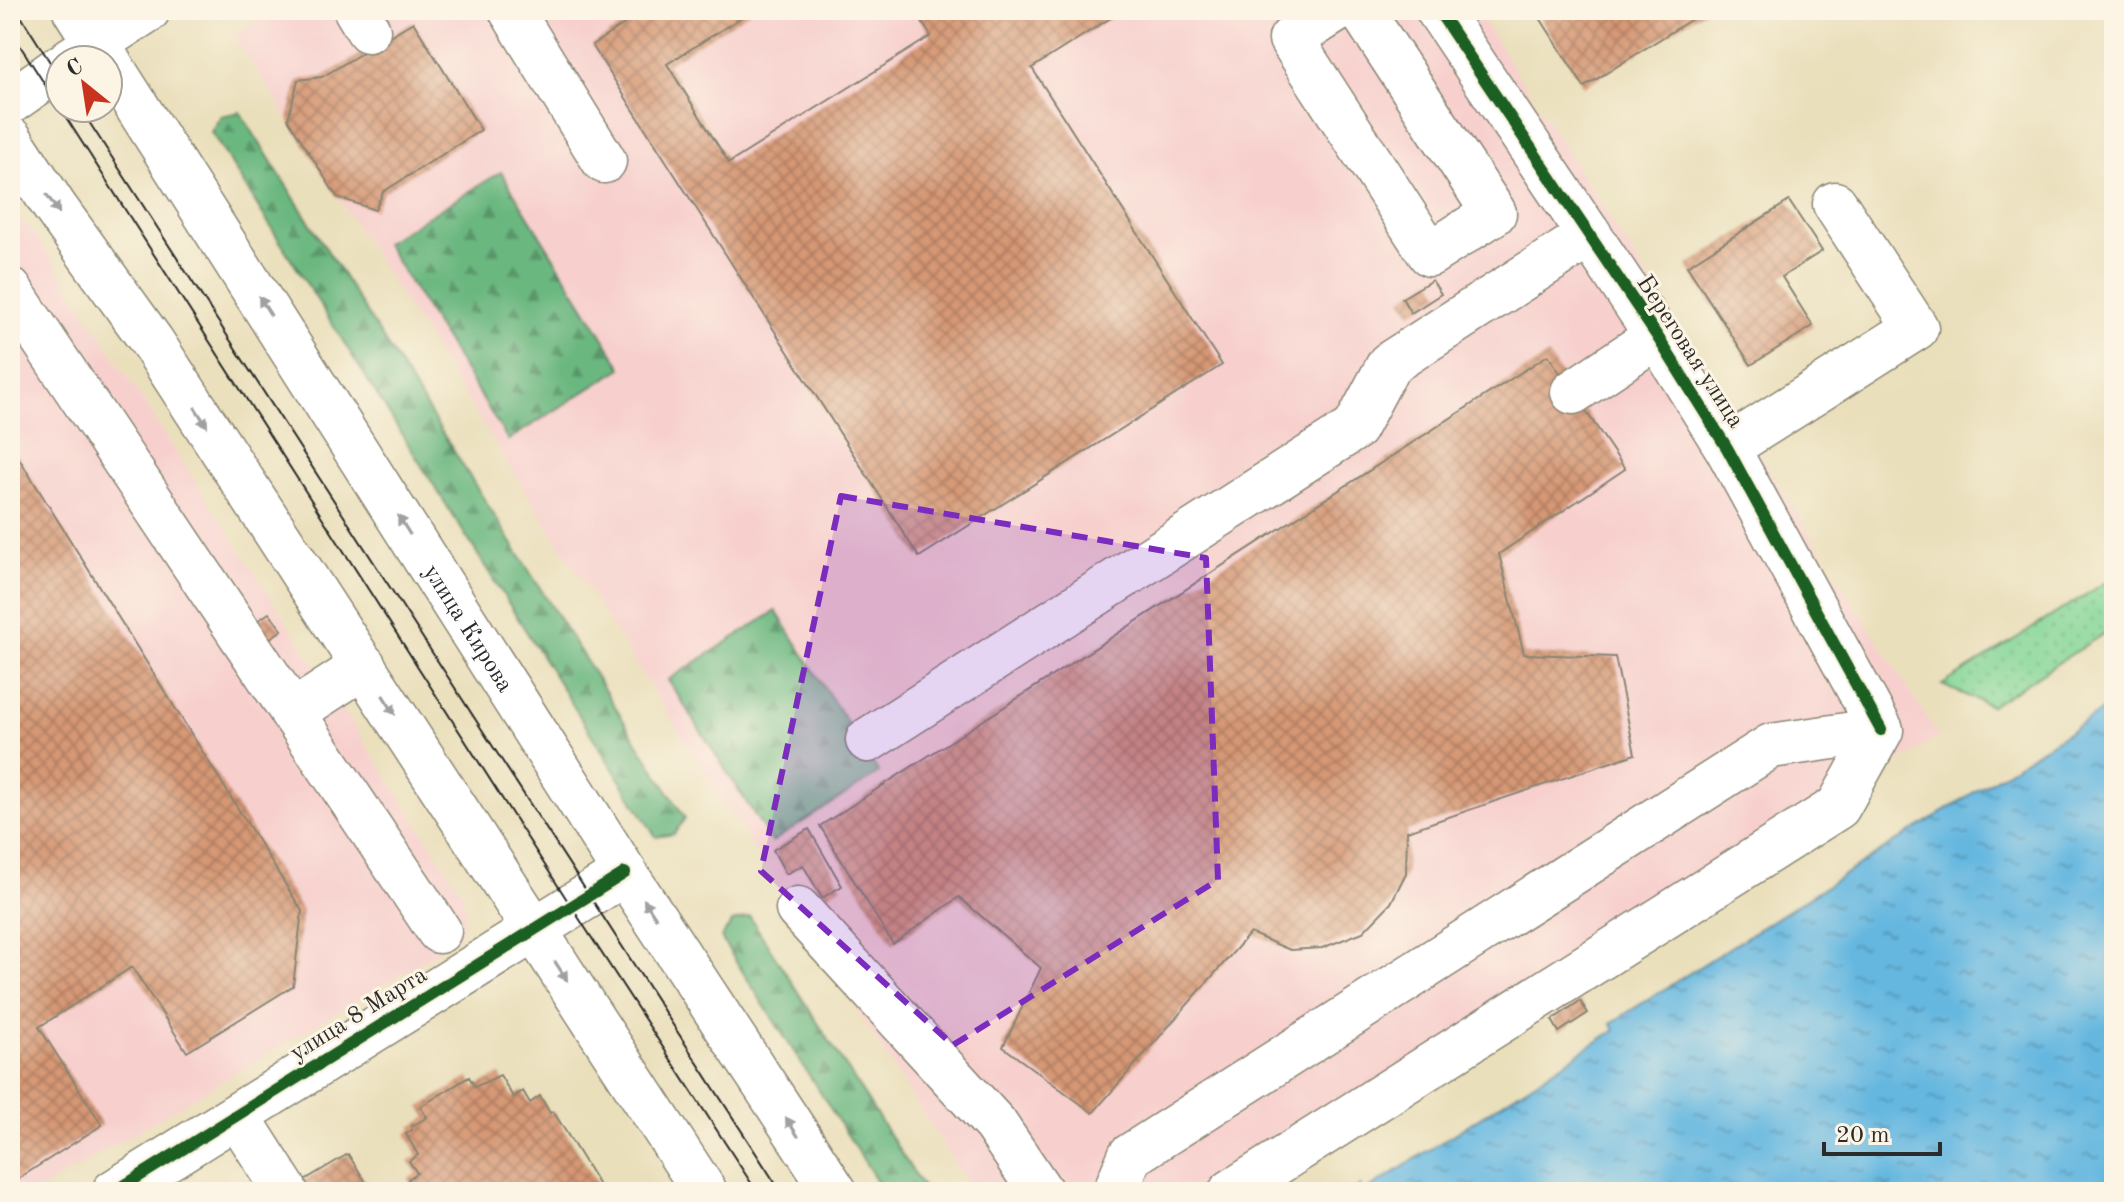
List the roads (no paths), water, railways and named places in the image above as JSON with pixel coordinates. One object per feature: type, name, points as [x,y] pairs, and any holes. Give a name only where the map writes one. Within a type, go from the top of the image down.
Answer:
[{"type":"main road","points":[[96,44],[148,10]]},
{"type":"main road","points":[[1337,10],[1291,39],[1430,254],[1494,213],[1361,10]]},
{"type":"main road","name":"Береговая улица","points":[[1438,10],[1657,336],[1727,448],[1881,730]]},
{"type":"main road","points":[[528,16],[604,161]]},
{"type":"main road","points":[[10,102],[44,78]]},
{"type":"main road","name":"улица Кирова","points":[[124,98],[835,1192]]},
{"type":"main road","points":[[10,139],[152,342],[705,1192]]},
{"type":"main road","points":[[1478,189],[1532,154]]},
{"type":"main road","points":[[1727,448],[1916,328],[1835,204]]},
{"type":"main road","points":[[868,740],[1355,428],[1389,364],[1590,235]]},
{"type":"main road","points":[[10,290],[439,931]]},
{"type":"main road","points":[[1573,392],[1657,336]]},
{"type":"main road","points":[[292,713],[364,666]]},
{"type":"main road","points":[[1115,1192],[1130,1156],[1771,746],[1881,730]]},
{"type":"main road","points":[[1231,1192],[1838,807],[1881,730]]},
{"type":"main road","name":"улица 8 Марта","points":[[114,1192],[625,873]]},
{"type":"main road","points":[[798,909],[995,1124],[1041,1192]]},
{"type":"main road","points":[[237,1115],[286,1192]]},
{"type":"water","points":[[2114,703],[2114,1192],[1364,1192],[1615,1030],[1611,1023]]},
{"type":"tram line","points":[[17,10],[44,53]]},
{"type":"tram line","points":[[10,30],[44,83]]},
{"type":"tram line","points":[[70,124],[757,1192]]},
{"type":"tram line","points":[[90,124],[781,1192]]}]
